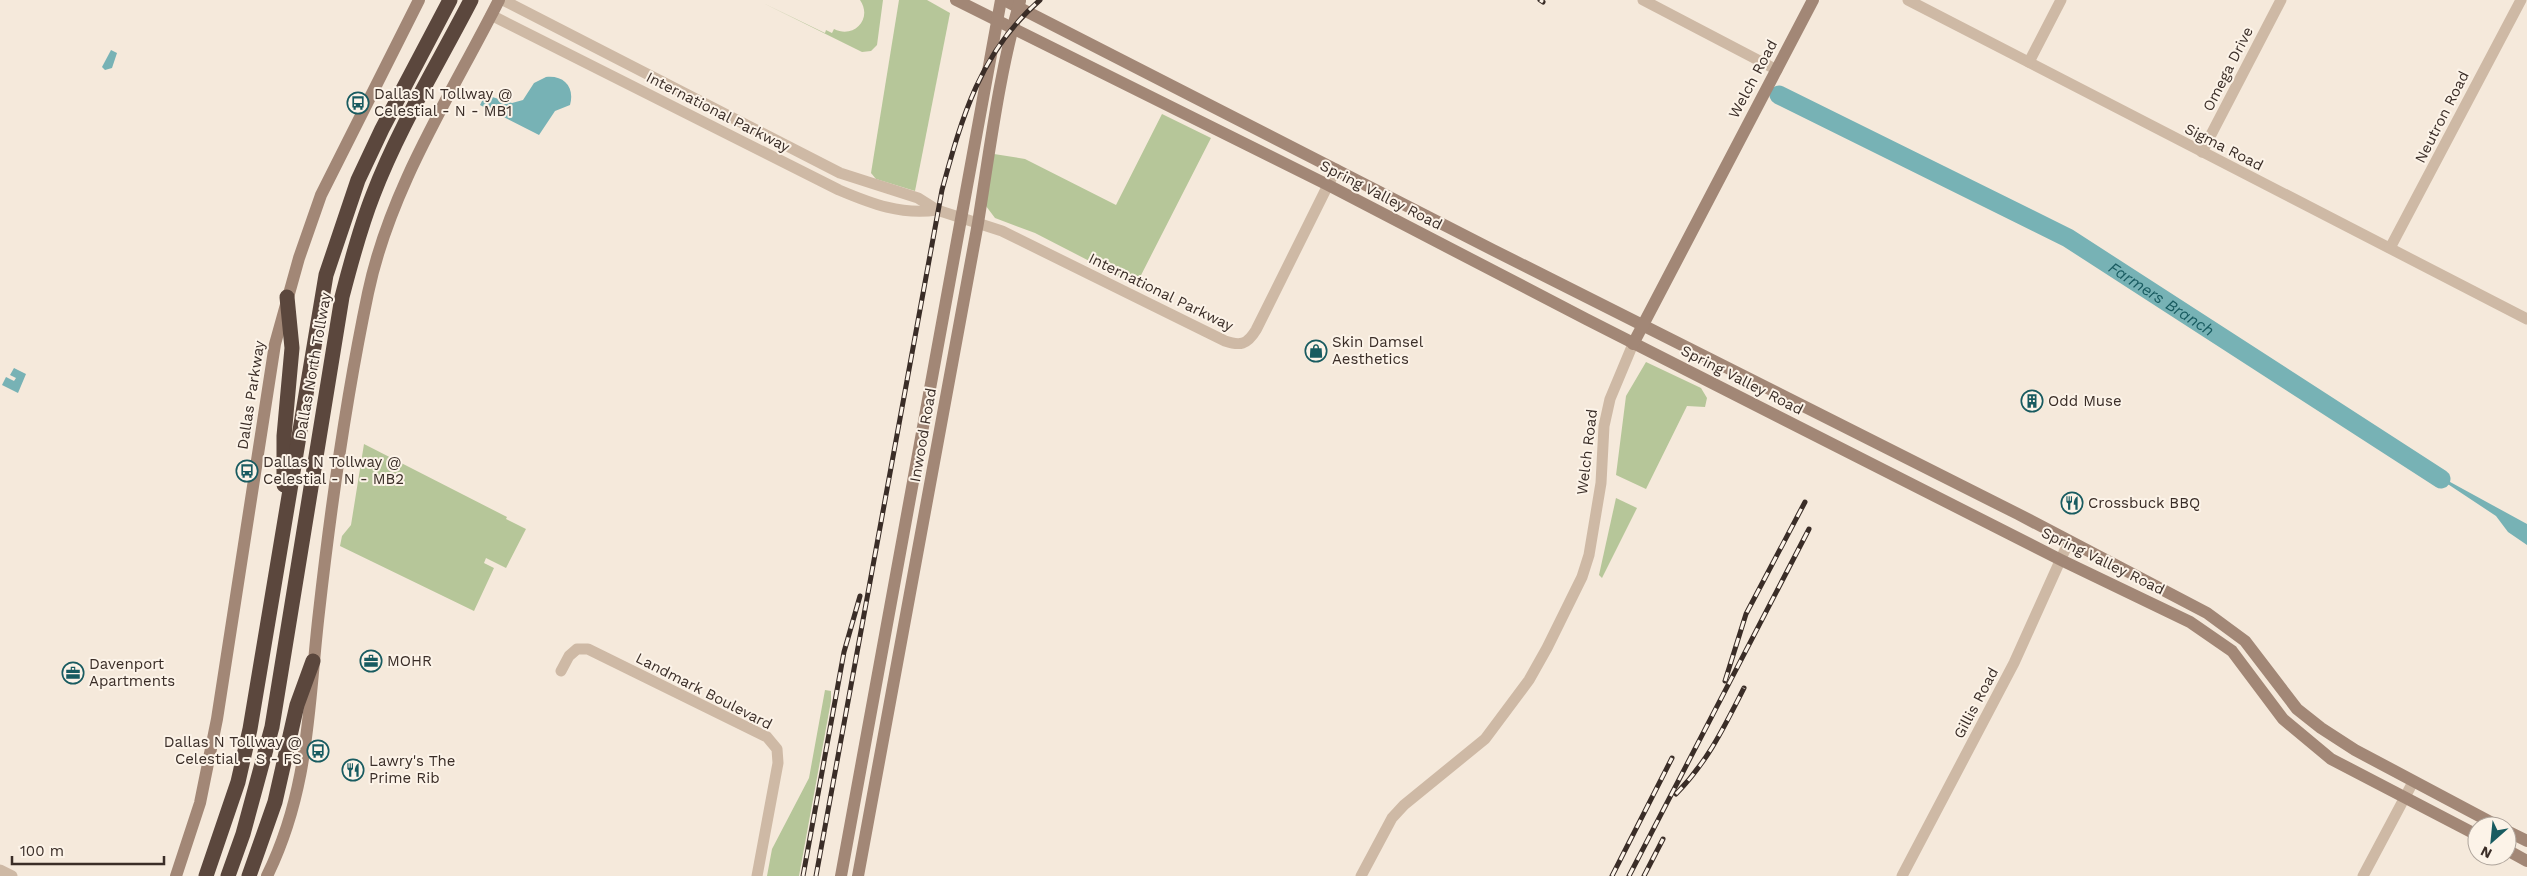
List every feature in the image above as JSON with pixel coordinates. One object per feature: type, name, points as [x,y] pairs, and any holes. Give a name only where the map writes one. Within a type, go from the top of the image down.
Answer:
[{"type":"highway","name":"Dallas North Tollway","points":[[206,876],[225,825],[248,738],[284,533],[326,274],[358,180],[382,129],[450,0]]},
{"type":"highway","name":"Dallas North Tollway","points":[[228,876],[243,834],[272,727],[342,297],[355,245],[374,193],[396,144],[471,0]]},
{"type":"highway","points":[[284,533],[284,436],[292,348],[287,297]]},
{"type":"highway","points":[[249,876],[275,802],[297,705],[313,661]]},
{"type":"main road","name":"Dallas Parkway","points":[[176,876],[200,803],[210,755],[274,352],[287,297],[321,195],[419,0]]},
{"type":"main road","points":[[267,876],[285,836],[300,784],[310,718],[313,661],[327,540],[368,291],[400,191],[498,0]]},
{"type":"main road","name":"Spring Valley Road","points":[[956,0],[1328,185],[1633,344],[1906,480],[2061,560],[2190,622],[2232,651],[2274,708],[2295,732],[2331,759],[2467,830]]},
{"type":"main road","name":"Spring Valley Road","points":[[1003,0],[1020,4],[1220,110],[1916,462],[2207,613],[2245,641],[2267,672],[2306,716],[2352,749],[2479,816]]},
{"type":"main road","name":"Inwood Road","points":[[841,876],[960,217],[997,22],[1003,0]]},
{"type":"main road","name":"Welch Road","points":[[1633,344],[1813,0]]},
{"type":"main road","name":"Inwood Road","points":[[858,876],[978,223],[993,126],[1012,29],[1020,4]]},
{"type":"main road","points":[[1211,128],[1220,110]]},
{"type":"main road","points":[[916,461],[934,464]]},
{"type":"main road","points":[[1906,480],[1916,462]]},
{"type":"main road","points":[[864,746],[882,748]]},
{"type":"street","name":"International Parkway","points":[[503,0],[840,173],[918,198],[937,210],[1002,231],[1225,341],[1243,344],[1250,340],[1336,169]]},
{"type":"street","points":[[1643,0],[1777,70]]},
{"type":"street","name":"Sigma Road","points":[[1908,0],[2527,319]]},
{"type":"street","points":[[2029,62],[2061,0]]},
{"type":"street","name":"Omega Drive","points":[[2202,152],[2281,0]]},
{"type":"street","name":"Neutron Road","points":[[2390,248],[2521,0]]},
{"type":"street","name":"International Parkway","points":[[491,14],[839,190],[897,210],[915,213],[937,210]]},
{"type":"street","name":"Welch Road","points":[[1360,876],[1392,818],[1404,805],[1485,739],[1529,680],[1547,648],[1582,577],[1589,555],[1601,483],[1604,426],[1610,399],[1633,344]]},
{"type":"street","name":"Gillis Road","points":[[1902,876],[2014,663],[2069,541]]},
{"type":"street","name":"Landmark Boulevard","points":[[562,671],[570,656],[577,649],[588,648],[767,737],[777,749],[778,762],[757,876]]},
{"type":"street","points":[[2363,876],[2413,782]]},
{"type":"street","points":[[0,870],[12,876]]},
{"type":"green space","points":[[757,0],[825,33],[826,30],[832,33],[834,29],[848,31],[859,25],[863,20],[864,14],[860,0],[883,0],[877,45],[871,51],[862,52]]},
{"type":"green space","points":[[899,0],[927,0],[950,13],[915,191],[876,179],[871,173]]},
{"type":"green space","points":[[1162,114],[1211,138],[1136,285],[1035,233],[995,218],[986,206],[994,154],[1025,159],[1116,205]]},
{"type":"green space","points":[[1646,362],[1701,388],[1707,398],[1705,407],[1687,406],[1646,489],[1616,475],[1626,396]]},
{"type":"green space","points":[[364,444],[507,517],[506,519],[526,529],[506,568],[486,558],[484,563],[494,568],[474,611],[340,546],[342,536],[351,525]]},
{"type":"green space","points":[[1616,498],[1637,508],[1602,578],[1599,575]]},
{"type":"green space","points":[[825,690],[831,691],[831,701],[799,876],[767,876],[772,849],[809,778]]},
{"type":"water","points":[[111,50],[117,53],[112,68],[105,70],[102,67]]},
{"type":"water","points":[[546,77],[563,80],[569,88],[571,99],[570,105],[555,111],[539,135],[480,105],[483,99],[489,96],[512,103],[523,100],[534,83]]},
{"type":"water","points":[[14,368],[26,374],[18,393],[2,385],[6,377],[14,381],[16,378],[10,375]]},
{"type":"water","points":[[2419,465],[2527,524],[2527,545],[2508,532],[2496,516]]},
{"type":"waterway","name":"Farmers Branch","points":[[1779,95],[2068,238],[2441,479]]},
{"type":"railway","points":[[816,876],[942,190],[957,137],[976,87],[1002,41],[1019,20],[1040,0]]},
{"type":"railway","points":[[1725,681],[1746,614],[1805,502]]},
{"type":"railway","points":[[1629,876],[1809,529]]},
{"type":"railway","points":[[803,876],[844,652],[860,596]]},
{"type":"railway","points":[[1676,794],[1706,757],[1744,688]]},
{"type":"railway","points":[[1612,876],[1672,758]]},
{"type":"railway","points":[[1644,876],[1663,839]]},
{"type":"place","name":"Dallas N Tollway @ Celestial - N - MB1","points":[[358,103]]},
{"type":"place","name":"Skin Damsel Aesthetics","points":[[1316,351]]},
{"type":"place","name":"Odd Muse","points":[[2032,401]]},
{"type":"place","name":"Dallas N Tollway @ Celestial - N - MB2","points":[[247,471]]},
{"type":"place","name":"Crossbuck BBQ","points":[[2072,503]]},
{"type":"place","name":"MOHR","points":[[371,661]]},
{"type":"place","name":"Davenport Apartments","points":[[73,673]]},
{"type":"place","name":"Dallas N Tollway @ Celestial - S - FS","points":[[318,751]]},
{"type":"place","name":"Lawry's The Prime Rib","points":[[353,770]]}]
